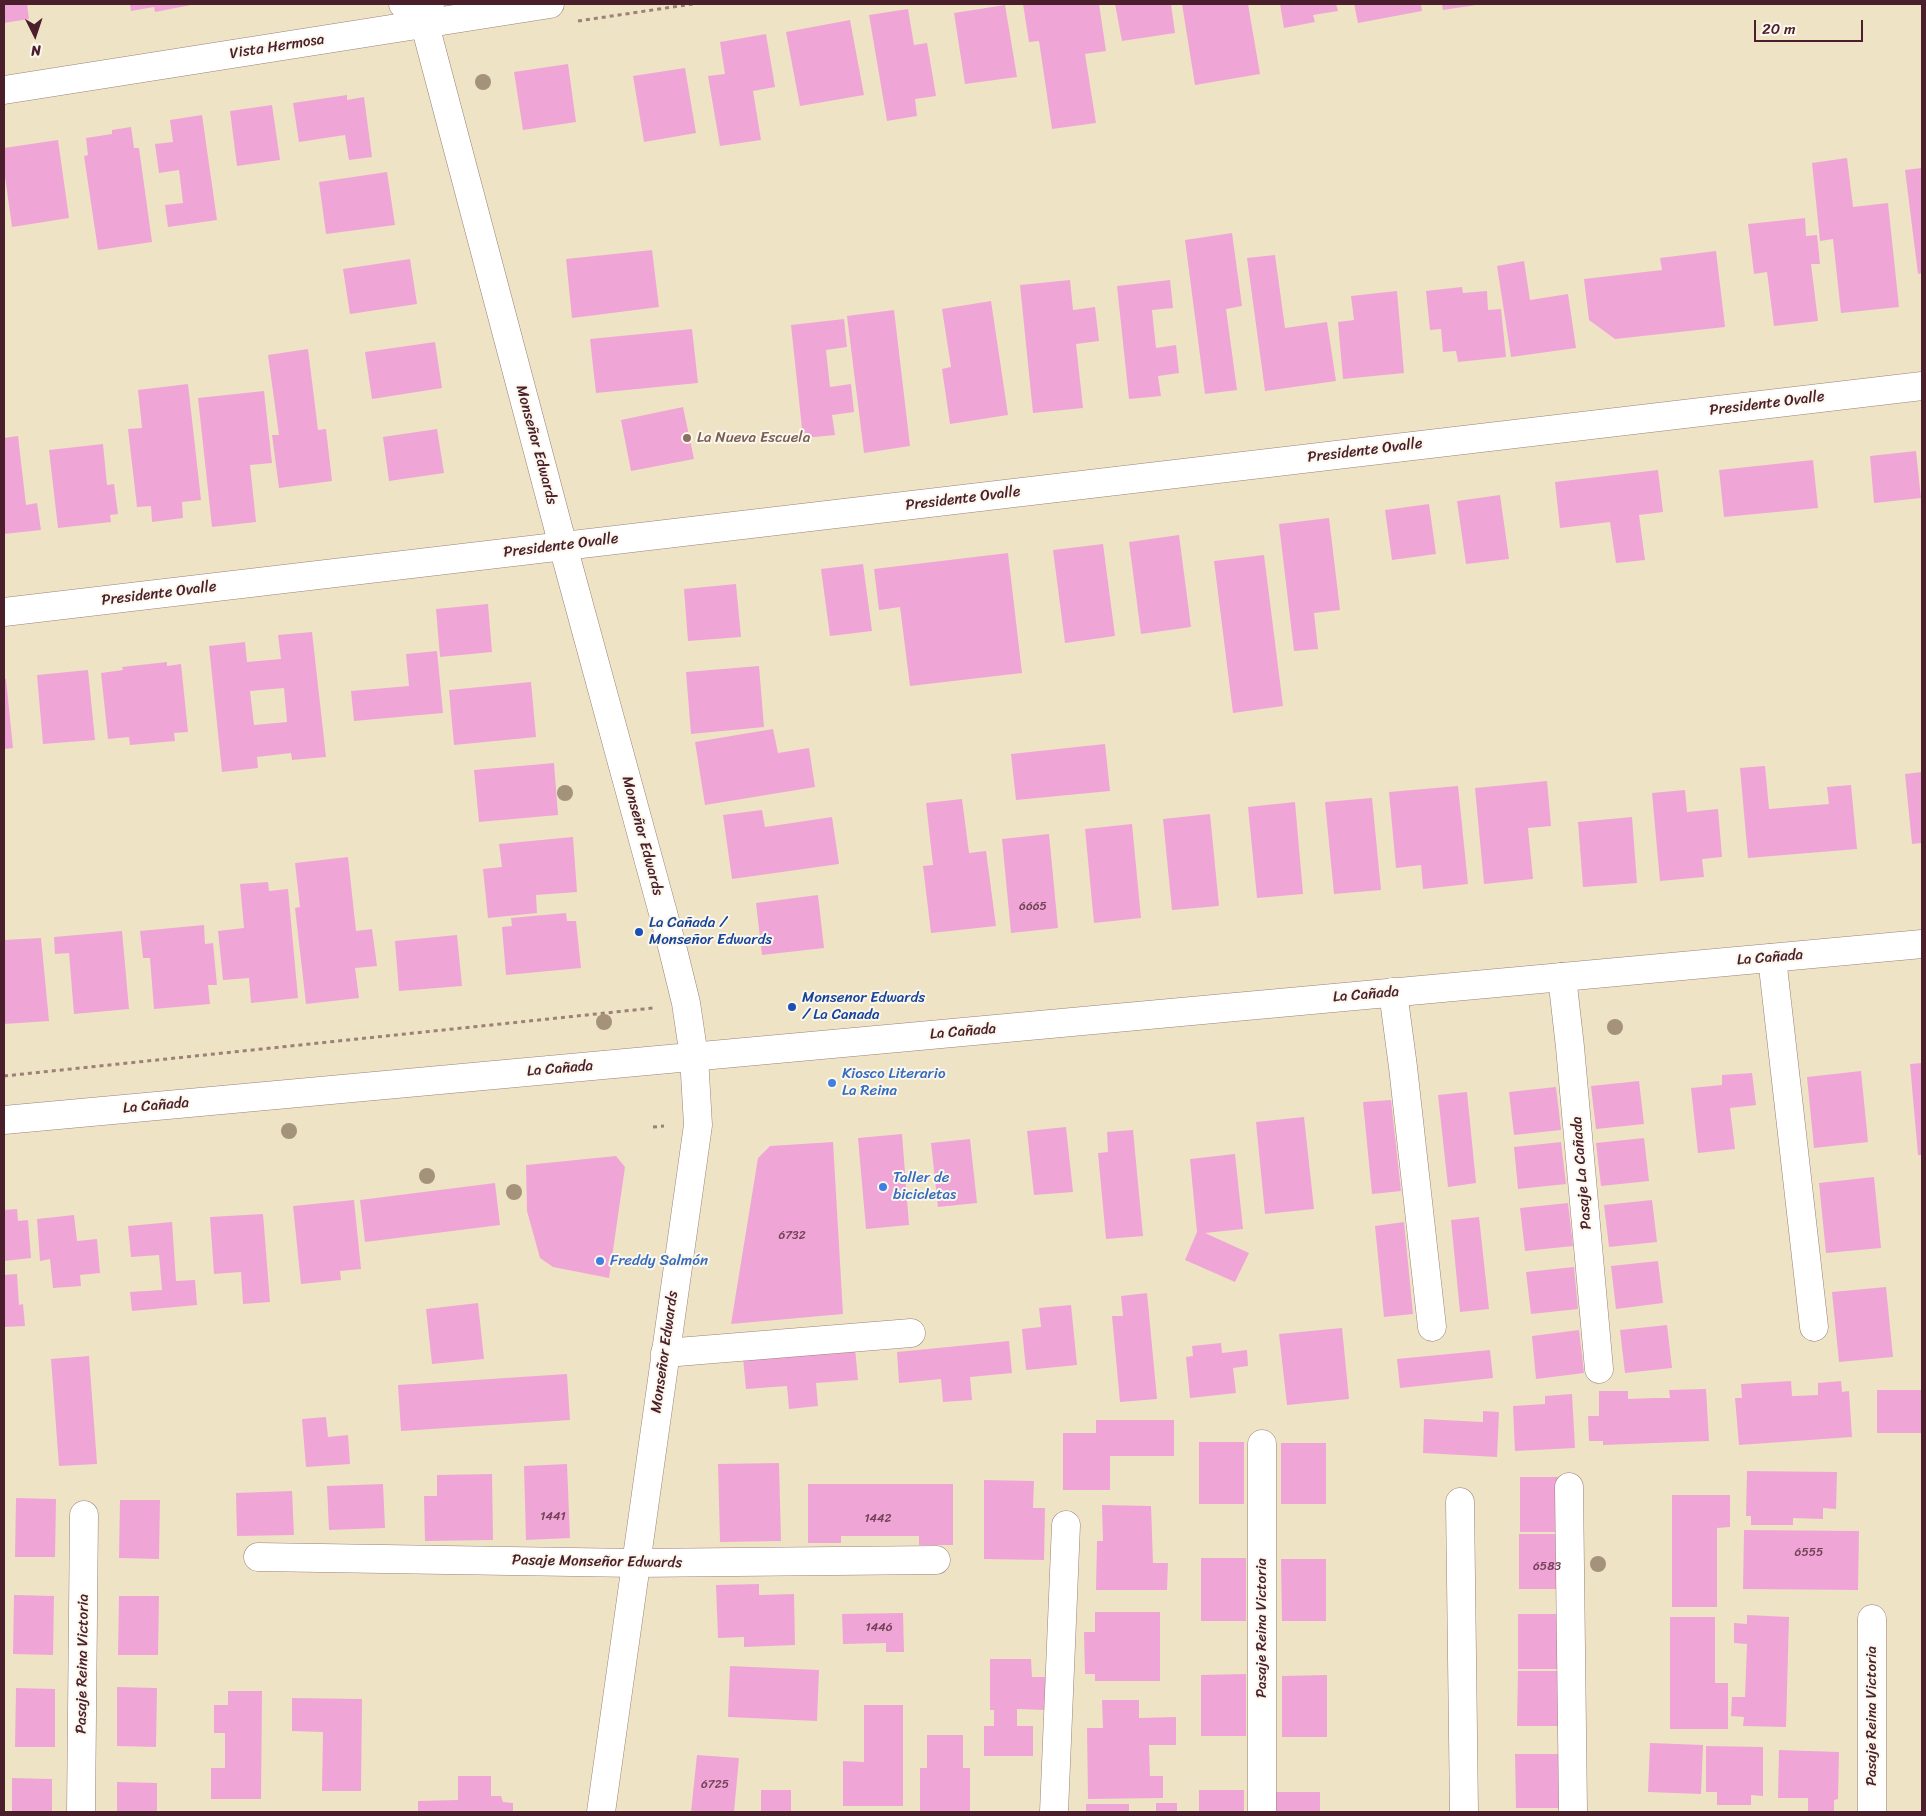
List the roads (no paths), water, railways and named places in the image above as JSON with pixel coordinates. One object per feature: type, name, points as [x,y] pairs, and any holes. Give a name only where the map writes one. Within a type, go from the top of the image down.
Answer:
[{"type":"street","points":[[403,4],[428,14]]},
{"type":"street","name":"Vista Hermosa","points":[[4,90],[428,14],[550,4]]},
{"type":"street","name":"Monseñor Edwards","points":[[428,14],[563,546],[672,946],[686,1003],[694,1057],[698,1125],[601,1812]]},
{"type":"street","name":"Presidente Ovalle","points":[[4,612],[1922,386]]},
{"type":"street","name":"La Cañada","points":[[4,1120],[1922,944]]},
{"type":"street","points":[[1772,958],[1814,1327]]},
{"type":"street","name":"Pasaje La Cañada","points":[[1562,977],[1600,1369]]},
{"type":"street","points":[[1393,992],[1432,1327]]},
{"type":"street","points":[[665,1353],[911,1333]]},
{"type":"street","name":"Pasaje Reina Victoria","points":[[1262,1444],[1262,1812]]},
{"type":"street","points":[[1569,1487],[1573,1812]]},
{"type":"street","points":[[1460,1502],[1464,1812]]},
{"type":"street","name":"Pasaje Reina Victoria","points":[[81,1812],[84,1516]]},
{"type":"street","points":[[1054,1812],[1066,1525]]},
{"type":"street","name":"Pasaje Monseñor Edwards","points":[[258,1557],[636,1564],[936,1560]]},
{"type":"street","name":"Pasaje Reina Victoria","points":[[1872,1619],[1872,1812]]},
{"type":"place","name":"La Nueva Escuela","points":[[687,438]]},
{"type":"place","name":"La Cañada / Monseñor Edwards","points":[[639,932]]},
{"type":"place","name":"Monsenor Edwards / La Canada","points":[[792,1007]]},
{"type":"place","name":"Kiosco Literario La Reina","points":[[832,1083]]},
{"type":"place","name":"Taller de bicicletas","points":[[883,1187]]},
{"type":"place","name":"Freddy Salmón","points":[[600,1261]]}]
